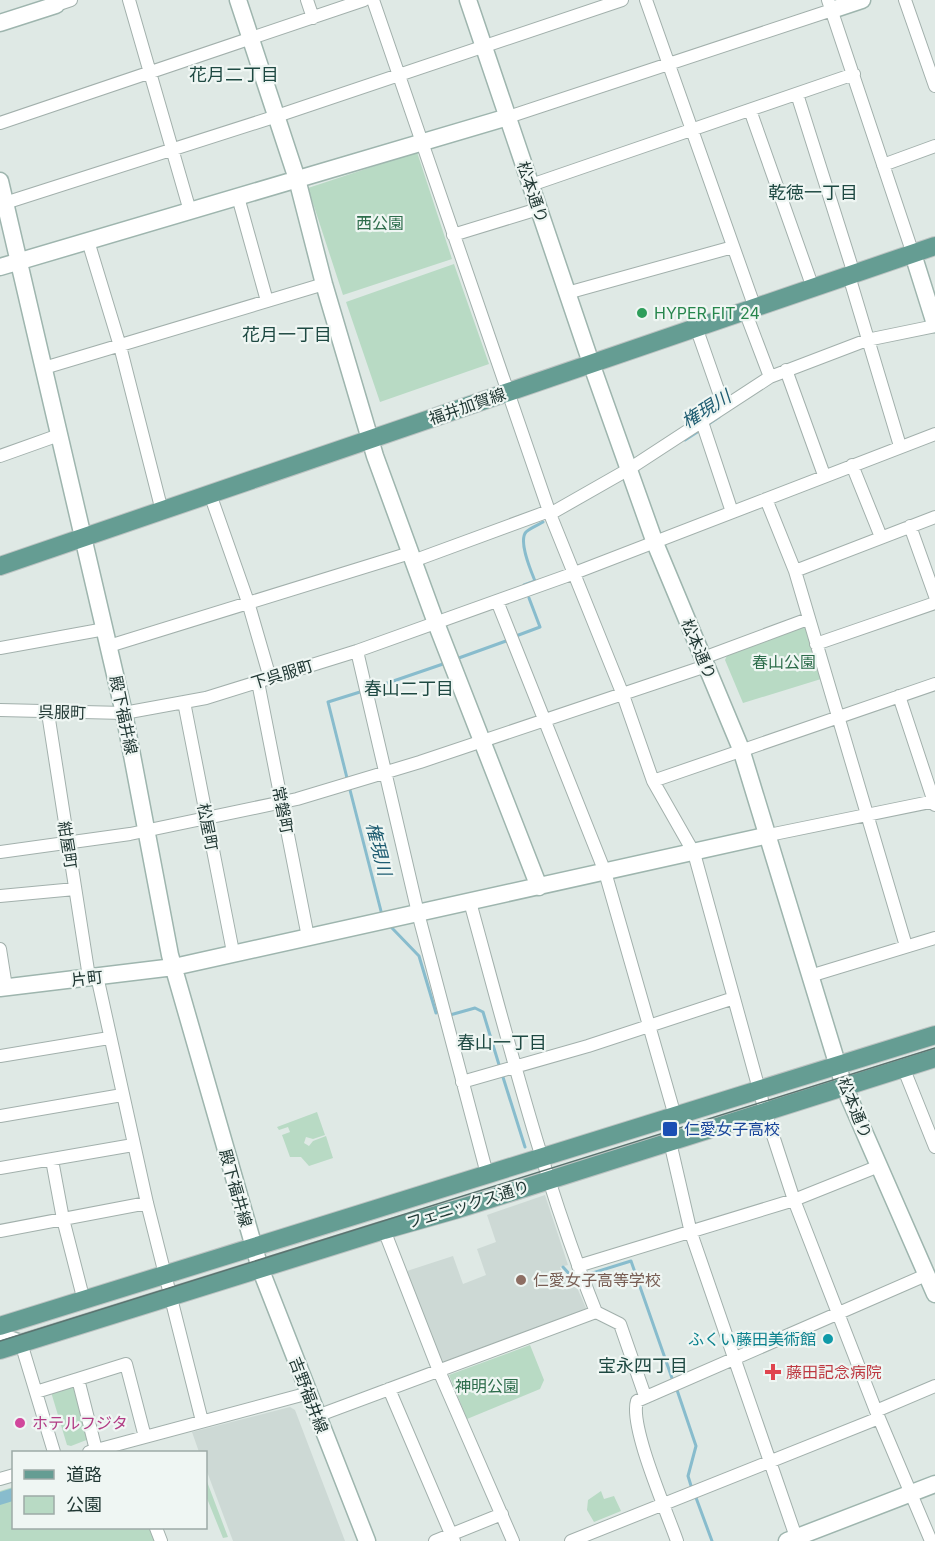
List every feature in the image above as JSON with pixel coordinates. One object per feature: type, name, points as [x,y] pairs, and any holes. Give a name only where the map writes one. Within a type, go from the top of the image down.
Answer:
[{"type":"main road","name":"福井加賀線","points":[[0,566],[935,246]]},
{"type":"main road","name":"フェニックス通り","points":[[0,1326],[935,1035]]},
{"type":"main road","name":"フェニックス通り","points":[[0,1350],[458,1209],[935,1058]]},
{"type":"street","points":[[129,0],[190,211]]},
{"type":"street","points":[[238,0],[297,179],[324,284],[370,439],[411,557],[539,887]]},
{"type":"street","points":[[307,0],[313,18]]},
{"type":"street","points":[[0,123],[364,0]]},
{"type":"street","points":[[373,0],[506,393],[572,574],[622,695],[653,781],[694,852],[765,1111],[794,1200],[877,1415],[931,1541]]},
{"type":"street","name":"松本通り","points":[[468,0],[591,363],[655,543],[741,749],[844,1086],[930,1273],[935,1294]]},
{"type":"street","points":[[5,203],[399,76],[622,0]]},
{"type":"street","points":[[646,0],[733,247],[770,377]]},
{"type":"street","points":[[0,267],[508,117],[668,65],[830,5],[862,0]]},
{"type":"street","points":[[905,0],[935,86]]},
{"type":"street","points":[[0,23],[61,2]]},
{"type":"street","points":[[0,648],[107,638],[411,557],[549,512],[703,427],[724,407],[770,377],[868,343],[935,325],[830,5]]},
{"type":"street","points":[[531,185],[854,74]]},
{"type":"street","points":[[797,94],[900,446]]},
{"type":"street","points":[[750,110],[813,288]]},
{"type":"street","points":[[883,165],[935,146]]},
{"type":"street","name":"殿下福井線","points":[[0,181],[124,713],[174,967],[254,1248]]},
{"type":"street","points":[[238,197],[267,302]]},
{"type":"street","points":[[453,235],[538,208]]},
{"type":"street","points":[[88,240],[120,346],[162,511]]},
{"type":"street","points":[[567,293],[733,247]]},
{"type":"street","points":[[44,368],[324,284]]},
{"type":"street","points":[[696,327],[724,407]]},
{"type":"street","points":[[786,370],[824,475]]},
{"type":"street","points":[[703,427],[732,512]]},
{"type":"street","name":"下呉服町","points":[[184,702],[206,698],[357,651],[436,623],[655,543],[824,475],[935,434]]},
{"type":"street","points":[[0,456],[59,435]]},
{"type":"street","points":[[852,465],[881,537]]},
{"type":"street","name":"常磐町","points":[[210,494],[248,602],[264,680],[282,802],[308,938]]},
{"type":"street","points":[[766,499],[795,571],[906,946]]},
{"type":"street","points":[[795,571],[935,517]]},
{"type":"street","points":[[910,526],[935,596]]},
{"type":"street","points":[[497,601],[605,873],[675,1116]]},
{"type":"street","points":[[816,644],[935,603]]},
{"type":"street","points":[[0,852],[146,831],[282,802],[386,772],[622,695],[808,619]]},
{"type":"street","points":[[357,651],[418,913],[487,1174]]},
{"type":"street","points":[[653,781],[935,684]]},
{"type":"street","points":[[769,835],[934,803],[899,696]]},
{"type":"street","name":"呉服町","points":[[0,710],[48,713],[124,713],[184,702]]},
{"type":"street","name":"松屋町","points":[[184,702],[233,952]]},
{"type":"street","name":"紺屋町","points":[[48,713],[75,889],[93,977],[202,1420]]},
{"type":"street","name":"片町","points":[[3,987],[174,967],[233,952],[308,938],[769,835]]},
{"type":"street","points":[[0,896],[75,889]]},
{"type":"street","points":[[470,902],[506,1070],[543,1157],[578,1266],[596,1312],[620,1324],[645,1396]]},
{"type":"street","points":[[810,976],[935,938]]},
{"type":"street","points":[[0,949],[3,987]]},
{"type":"street","points":[[462,1082],[734,998]]},
{"type":"street","points":[[0,1056],[109,1038]]},
{"type":"street","points":[[903,1067],[935,1147]]},
{"type":"street","points":[[0,1116],[122,1095]]},
{"type":"street","points":[[670,1142],[691,1233],[736,1356],[770,1461],[791,1540],[935,1484]]},
{"type":"street","points":[[0,1168],[133,1145]]},
{"type":"street","points":[[52,1160],[63,1219],[84,1300]]},
{"type":"street","points":[[578,1266],[794,1200],[879,1166]]},
{"type":"street","points":[[0,1231],[147,1203]]},
{"type":"street","points":[[384,1230],[439,1371],[513,1541]]},
{"type":"street","name":"吉野福井線","points":[[254,1248],[367,1541]]},
{"type":"street","points":[[677,1541],[634,1411],[637,1401],[930,1273]]},
{"type":"street","points":[[318,1416],[596,1312]]},
{"type":"street","points":[[0,1336],[21,1343],[54,1451]]},
{"type":"street","points":[[36,1392],[126,1364],[145,1437]]},
{"type":"street","points":[[78,1379],[93,1451],[126,1448],[145,1437],[309,1393]]},
{"type":"street","points":[[571,1541],[770,1461],[877,1415],[935,1386]]},
{"type":"street","points":[[389,1389],[453,1538]]},
{"type":"street","points":[[435,1541],[453,1538],[502,1514]]},
{"type":"shaded area","name":"仁愛女子高等学校","points":[[545,1195],[568,1265],[560,1267],[564,1278],[575,1283],[586,1308],[583,1314],[447,1363],[441,1360],[407,1271],[453,1256],[463,1284],[486,1275],[477,1249],[496,1242],[487,1215]]},
{"type":"shaded area","points":[[290,1407],[295,1410],[345,1541],[233,1541],[207,1472],[207,1451],[199,1451],[192,1432]]},
{"type":"green space","name":"西公園","points":[[417,152],[452,259],[343,295],[308,188]]},
{"type":"green space","points":[[454,264],[489,364],[380,402],[346,302]]},
{"type":"green space","name":"春山公園","points":[[806,626],[821,679],[743,703],[725,660],[728,653]]},
{"type":"green space","points":[[317,1112],[325,1135],[313,1139],[306,1137],[304,1143],[309,1146],[313,1141],[326,1136],[333,1158],[309,1166],[301,1157],[290,1157],[282,1135],[290,1132],[288,1127],[279,1130],[277,1127]]},
{"type":"green space","name":"神明公園","points":[[530,1345],[544,1380],[540,1389],[467,1419],[449,1375]]},
{"type":"green space","points":[[76,1384],[89,1439],[71,1446],[67,1445],[51,1392]]},
{"type":"green space","points":[[207,1482],[228,1537],[223,1538],[207,1498]]},
{"type":"green space","points":[[12,1487],[12,1529],[151,1529],[156,1541],[0,1541],[0,1491]]},
{"type":"green space","points":[[601,1491],[604,1499],[614,1496],[621,1511],[594,1522],[587,1510],[588,1500]]},
{"type":"water","points":[[12,1488],[12,1501],[0,1505],[0,1492]]},
{"type":"waterway","name":"権現川","points":[[707,425],[719,417]]},
{"type":"waterway","name":"権現川","points":[[685,440],[702,429]]},
{"type":"waterway","name":"権現川","points":[[524,585],[535,581],[526,556],[524,536],[526,532],[543,522]]},
{"type":"waterway","name":"権現川","points":[[516,636],[540,627],[529,598]]},
{"type":"waterway","name":"権現川","points":[[456,659],[506,641]]},
{"type":"waterway","name":"権現川","points":[[370,689],[443,664]]},
{"type":"waterway","name":"権現川","points":[[347,778],[328,702],[360,692]]},
{"type":"waterway","name":"権現川","points":[[350,790],[382,915]]},
{"type":"waterway","name":"権現川","points":[[392,928],[419,956],[436,1013]]},
{"type":"waterway","points":[[450,1015],[475,1008],[483,1012],[500,1068]]},
{"type":"waterway","points":[[502,1074],[525,1147]]},
{"type":"waterway","points":[[586,1275],[631,1261],[673,1381]]},
{"type":"waterway","points":[[563,1267],[573,1278]]},
{"type":"waterway","points":[[676,1387],[696,1446],[688,1476],[692,1489]]},
{"type":"waterway","points":[[695,1495],[712,1541]]},
{"type":"tram line","points":[[0,1341],[935,1048]]},
{"type":"place","name":"HYPER FIT 24","points":[[642,313]]},
{"type":"place","name":"仁愛女子高校","points":[[670,1129]]},
{"type":"place","name":"仁愛女子高等学校","points":[[521,1280]]},
{"type":"place","name":"ふくい藤田美術館","points":[[828,1339]]},
{"type":"place","name":"藤田記念病院","points":[[773,1372]]},
{"type":"place","name":"ホテルフジタ","points":[[20,1423]]},
{"type":"district","name":"花月二丁目","points":[[234,74]]},
{"type":"district","name":"乾徳一丁目","points":[[813,192]]},
{"type":"district","name":"花月一丁目","points":[[287,334]]},
{"type":"district","name":"春山二丁目","points":[[409,688]]},
{"type":"district","name":"春山一丁目","points":[[502,1042]]},
{"type":"district","name":"宝永四丁目","points":[[643,1365]]}]
